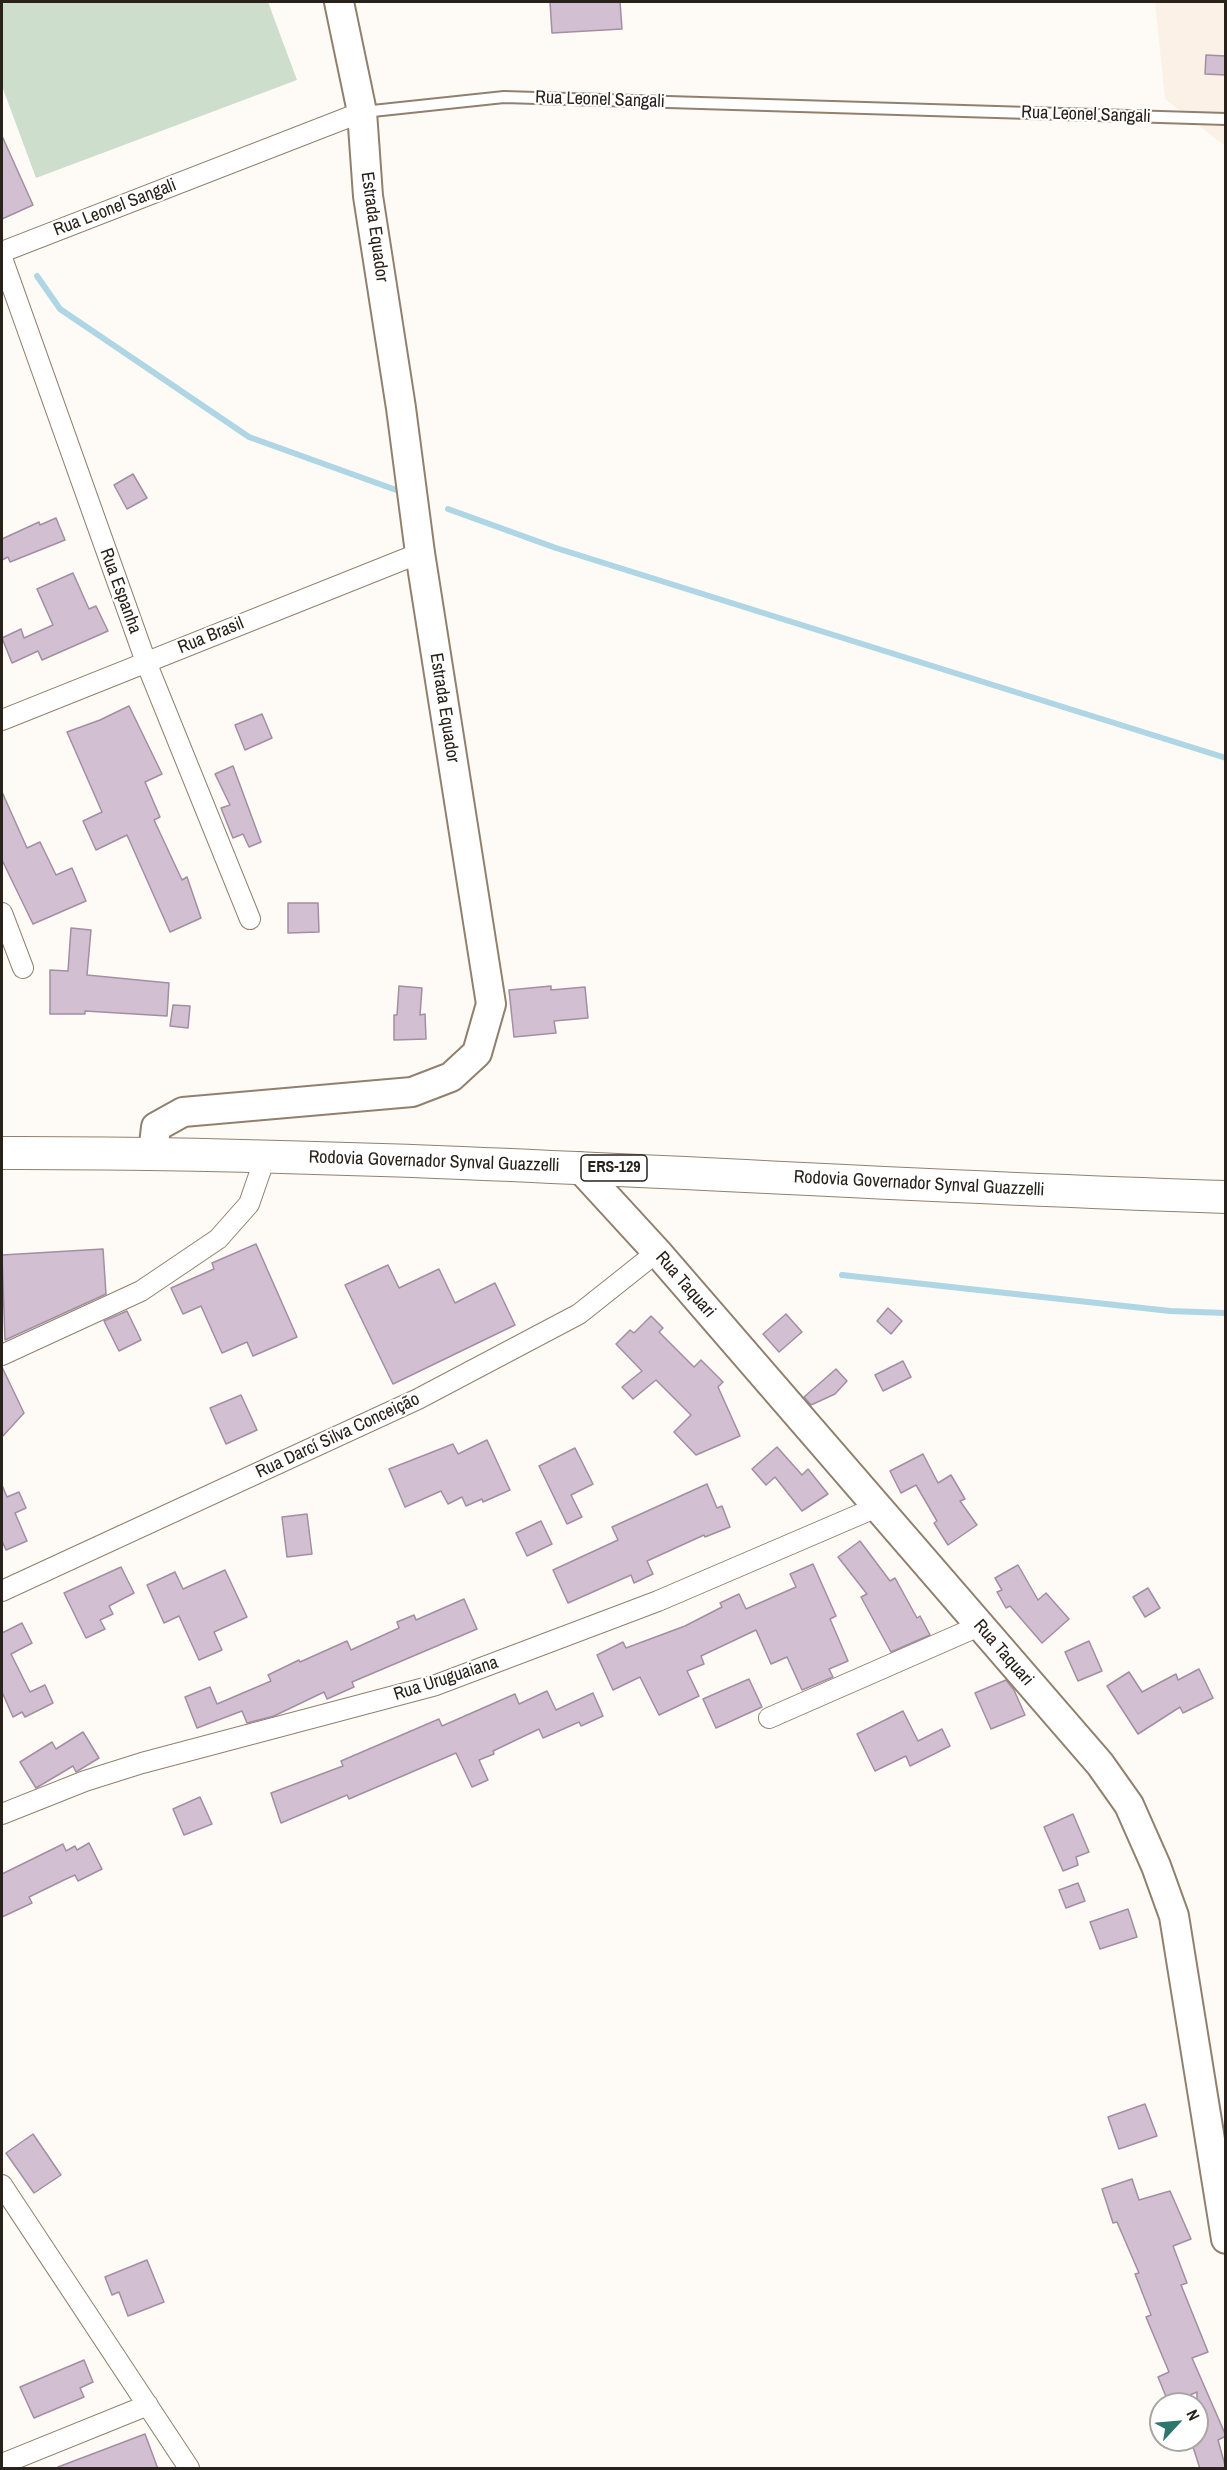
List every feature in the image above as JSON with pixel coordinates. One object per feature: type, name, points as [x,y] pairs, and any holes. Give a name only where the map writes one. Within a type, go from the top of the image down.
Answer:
[{"type":"main road","name":"Rodovia Governador Synval Guazzelli","points":[[2,1153],[266,1155],[1226,1197]]},
{"type":"street","name":"Estrada Equador","points":[[153,1153],[156,1128],[183,1112],[412,1092],[451,1077],[477,1053],[491,1004],[420,553],[401,408],[368,196],[362,112],[339,2]]},
{"type":"street","name":"Rua Leonel Sangali","points":[[2,252],[362,112]]},
{"type":"street","name":"Rua Espanha","points":[[2,258],[146,662],[250,919]]},
{"type":"street","name":"Rua Brasil","points":[[2,720],[420,553]]},
{"type":"street","points":[[2,913],[23,968]]},
{"type":"street","points":[[2,1355],[141,1291],[218,1239],[249,1204],[266,1155]]},
{"type":"street","name":"Rua Taquari","points":[[579,1167],[657,1252],[1100,1764],[1129,1805],[1156,1866],[1174,1916],[1226,2239]]},
{"type":"street","name":"Rua Darcí Silva Conceição","points":[[2,1591],[418,1399],[579,1314],[657,1252]]},
{"type":"street","name":"Rua Uruguaiana","points":[[2,1814],[85,1781],[142,1763],[436,1685],[658,1601],[877,1507]]},
{"type":"street","points":[[769,1718],[979,1626]]},
{"type":"street","points":[[2,2185],[189,2469]]},
{"type":"street","points":[[2,2464],[148,2405]]},
{"type":"lane","name":"Rua Leonel Sangali","points":[[362,112],[504,97],[1226,119]]},
{"type":"shaded area","points":[[1155,2],[1225,2],[1225,146],[1165,99]]},
{"type":"green space","points":[[2,2],[268,2],[297,80],[36,178],[2,86]]},
{"type":"building","points":[[550,2],[620,2],[622,29],[552,33]]},
{"type":"building","points":[[1206,55],[1226,56],[1226,75],[1205,74]]},
{"type":"building","points":[[2,136],[33,205],[2,219]]},
{"type":"building","points":[[133,474],[147,498],[127,509],[114,485]]},
{"type":"building","points":[[56,518],[65,540],[10,562],[8,557],[2,560],[2,539],[39,522],[40,525]]},
{"type":"building","points":[[73,573],[89,609],[96,606],[108,631],[42,660],[38,651],[12,663],[2,638],[21,629],[24,638],[53,625],[37,589]]},
{"type":"building","points":[[129,706],[162,774],[145,782],[160,817],[154,820],[182,880],[187,877],[201,918],[170,932],[127,835],[96,850],[83,821],[102,812],[67,732]]},
{"type":"building","points":[[262,714],[272,738],[245,750],[235,725]]},
{"type":"building","points":[[233,766],[261,842],[249,847],[243,834],[233,838],[221,808],[230,805],[215,774]]},
{"type":"building","points":[[2,792],[27,848],[40,842],[56,875],[72,868],[86,901],[33,924],[2,860]]},
{"type":"building","points":[[288,903],[318,903],[319,932],[288,933]]},
{"type":"building","points":[[71,928],[91,930],[87,975],[169,983],[167,1016],[85,1011],[85,1014],[50,1014],[50,970],[68,971]]},
{"type":"building","points":[[399,986],[422,988],[420,1015],[425,1014],[426,1039],[394,1040],[394,1015],[397,1015]]},
{"type":"building","points":[[551,986],[551,990],[585,987],[588,1018],[554,1021],[556,1033],[514,1037],[509,990]]},
{"type":"building","points":[[173,1005],[190,1006],[188,1028],[170,1026]]},
{"type":"building","points":[[256,1244],[297,1337],[253,1356],[247,1342],[222,1353],[201,1306],[183,1314],[171,1288],[214,1269],[212,1263]]},
{"type":"building","points":[[103,1249],[106,1294],[5,1340],[2,1255]]},
{"type":"building","points":[[388,1265],[399,1288],[439,1269],[455,1303],[495,1283],[515,1325],[393,1384],[345,1285]]},
{"type":"building","points":[[888,1308],[902,1321],[891,1334],[877,1321]]},
{"type":"building","points":[[127,1311],[141,1340],[119,1351],[104,1321]]},
{"type":"building","points":[[786,1314],[802,1332],[779,1352],[763,1334]]},
{"type":"building","points":[[651,1316],[663,1328],[659,1332],[694,1367],[701,1360],[723,1382],[718,1387],[740,1436],[696,1455],[674,1432],[691,1415],[656,1380],[633,1399],[622,1387],[642,1371],[616,1344],[630,1330],[634,1333]]},
{"type":"building","points":[[903,1361],[911,1377],[883,1391],[875,1375]]},
{"type":"building","points":[[2,1367],[24,1413],[2,1437]]},
{"type":"building","points":[[836,1369],[847,1381],[835,1394],[811,1405],[804,1397]]},
{"type":"building","points":[[241,1395],[257,1430],[226,1444],[210,1408]]},
{"type":"building","points":[[487,1440],[510,1490],[483,1502],[482,1499],[466,1506],[462,1497],[448,1504],[441,1491],[405,1507],[389,1469],[453,1444],[458,1454]]},
{"type":"building","points":[[777,1447],[802,1475],[808,1469],[828,1494],[802,1511],[775,1477],[766,1485],[752,1469]]},
{"type":"building","points":[[575,1448],[593,1484],[571,1495],[582,1517],[567,1524],[539,1466]]},
{"type":"building","points":[[923,1454],[938,1483],[951,1475],[965,1499],[960,1501],[977,1525],[948,1545],[934,1523],[937,1521],[916,1485],[901,1493],[890,1471]]},
{"type":"building","points":[[707,1484],[717,1508],[722,1506],[730,1527],[705,1537],[704,1535],[647,1561],[653,1574],[634,1583],[631,1575],[568,1603],[553,1570],[618,1540],[612,1527]]},
{"type":"building","points":[[2,1485],[7,1497],[19,1492],[26,1508],[15,1513],[27,1541],[6,1550],[2,1541]]},
{"type":"building","points":[[307,1514],[312,1554],[287,1557],[282,1517]]},
{"type":"building","points":[[541,1521],[552,1544],[527,1556],[516,1533]]},
{"type":"building","points":[[860,1541],[890,1581],[895,1578],[917,1618],[920,1616],[930,1635],[891,1652],[861,1597],[867,1594],[838,1557]]},
{"type":"building","points":[[813,1564],[836,1616],[830,1619],[848,1661],[829,1669],[833,1677],[802,1690],[787,1657],[771,1664],[756,1630],[701,1656],[704,1664],[687,1671],[699,1696],[659,1715],[640,1677],[613,1690],[597,1655],[623,1642],[626,1648],[685,1626],[722,1607],[720,1603],[739,1594],[746,1609],[796,1587],[790,1574]]},
{"type":"building","points":[[1018,1565],[1038,1600],[1046,1593],[1069,1619],[1042,1643],[1010,1606],[1006,1608],[997,1592],[1002,1590],[995,1578]]},
{"type":"building","points":[[121,1567],[134,1593],[109,1606],[113,1614],[100,1620],[105,1629],[86,1638],[64,1593]]},
{"type":"building","points":[[225,1570],[247,1617],[214,1632],[222,1650],[199,1660],[179,1616],[164,1623],[147,1585],[175,1572],[183,1589]]},
{"type":"building","points":[[1148,1588],[1160,1608],[1145,1617],[1133,1597]]},
{"type":"building","points":[[464,1599],[477,1629],[352,1682],[354,1687],[327,1699],[324,1692],[274,1716],[247,1723],[242,1711],[197,1728],[185,1697],[210,1687],[217,1704],[271,1681],[268,1675],[299,1660],[300,1662],[347,1641],[351,1650],[399,1628],[397,1622],[414,1615],[416,1620]]},
{"type":"building","points":[[22,1623],[32,1643],[11,1654],[30,1692],[45,1685],[53,1703],[25,1717],[22,1712],[13,1717],[2,1692],[2,1633]]},
{"type":"building","points":[[1089,1641],[1102,1671],[1078,1681],[1065,1652]]},
{"type":"building","points":[[1199,1669],[1213,1698],[1183,1713],[1180,1707],[1138,1734],[1107,1686],[1129,1672],[1142,1692],[1176,1674],[1178,1680]]},
{"type":"building","points":[[749,1679],[762,1707],[716,1728],[703,1699]]},
{"type":"building","points":[[1006,1680],[1014,1690],[1025,1715],[991,1729],[975,1693]]},
{"type":"building","points":[[547,1691],[556,1710],[593,1693],[603,1716],[581,1726],[579,1722],[543,1738],[539,1729],[493,1751],[494,1754],[479,1760],[488,1780],[472,1787],[456,1753],[349,1799],[347,1795],[281,1823],[271,1793],[343,1766],[341,1761],[439,1719],[442,1726],[515,1694],[519,1704]]},
{"type":"building","points":[[903,1711],[918,1741],[942,1729],[950,1746],[910,1766],[906,1756],[875,1771],[857,1734]]},
{"type":"building","points":[[83,1732],[99,1758],[76,1772],[73,1766],[36,1788],[20,1762],[52,1742],[56,1749]]},
{"type":"building","points":[[200,1797],[212,1824],[184,1835],[173,1809]]},
{"type":"building","points":[[1073,1814],[1089,1852],[1076,1857],[1078,1865],[1063,1871],[1044,1827]]},
{"type":"building","points":[[89,1843],[102,1869],[78,1881],[75,1875],[66,1879],[29,1897],[32,1903],[2,1917],[2,1874],[63,1844],[66,1851],[75,1846],[77,1850]]},
{"type":"building","points":[[1078,1883],[1085,1901],[1066,1908],[1059,1890]]},
{"type":"building","points":[[1128,1909],[1137,1937],[1100,1949],[1090,1922]]},
{"type":"building","points":[[1145,2104],[1157,2136],[1119,2149],[1108,2117]]},
{"type":"building","points":[[33,2134],[61,2175],[34,2193],[6,2153]]},
{"type":"building","points":[[1132,2179],[1139,2200],[1170,2191],[1191,2239],[1173,2246],[1187,2283],[1181,2285],[1208,2352],[1192,2358],[1207,2392],[1164,2392],[1158,2377],[1169,2372],[1146,2317],[1151,2315],[1135,2274],[1139,2273],[1117,2222],[1113,2223],[1102,2189]]},
{"type":"building","points":[[147,2260],[164,2302],[128,2316],[119,2292],[112,2295],[105,2277]]},
{"type":"building","points":[[84,2360],[93,2382],[80,2388],[84,2397],[34,2418],[20,2387]]},
{"type":"building","points":[[1209,2397],[1226,2436],[1218,2440],[1226,2469],[1200,2469],[1195,2452],[1209,2452]]},
{"type":"building","points":[[145,2434],[158,2469],[58,2469],[58,2467]]},
{"type":"waterway","points":[[37,276],[60,309],[249,437],[399,491]]},
{"type":"waterway","points":[[448,509],[556,548],[1226,758]]},
{"type":"waterway","points":[[842,1275],[1170,1311],[1226,1313]]}]
